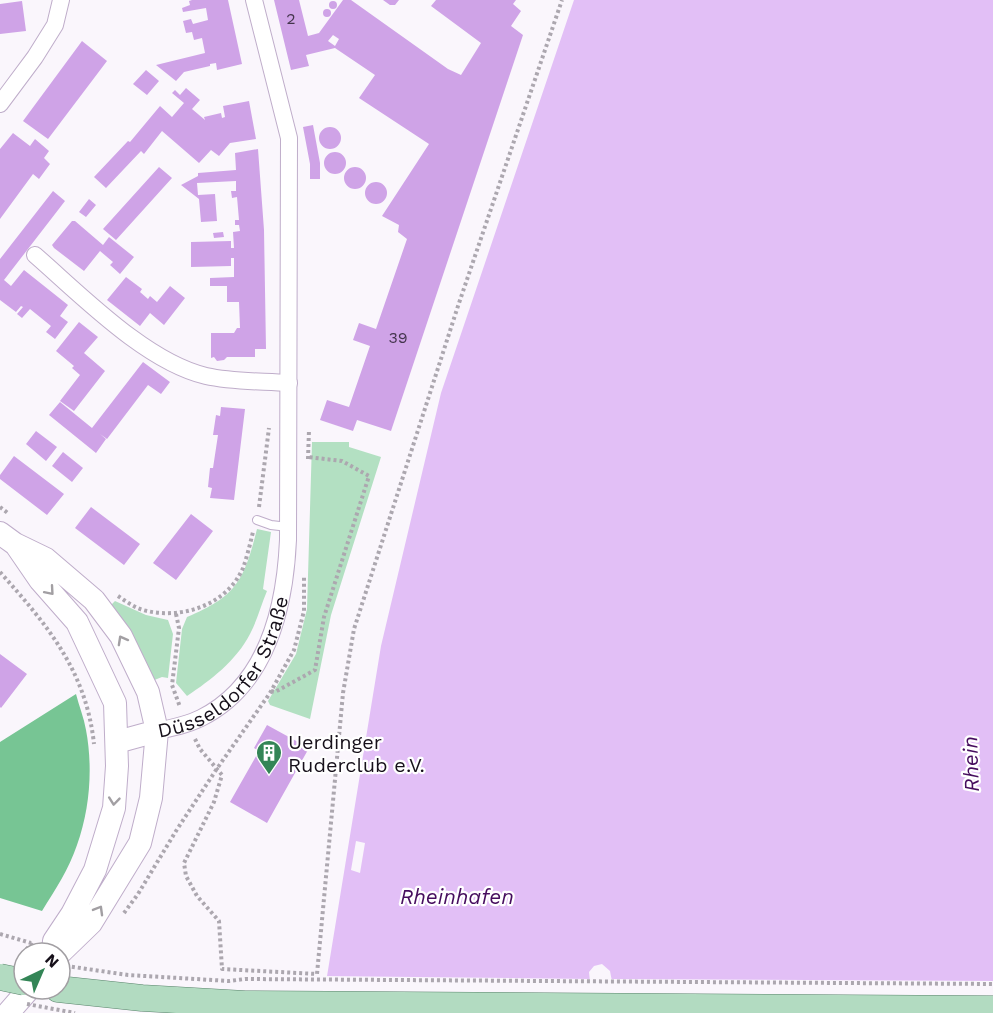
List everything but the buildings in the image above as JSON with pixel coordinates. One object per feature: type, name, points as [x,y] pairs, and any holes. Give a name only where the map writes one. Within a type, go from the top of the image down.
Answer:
[{"type":"main road","points":[[8,538],[46,559],[94,600],[121,636],[148,692],[156,731],[117,742]]},
{"type":"main road","points":[[8,538],[40,580],[77,622],[115,703],[117,742],[114,808],[95,870],[72,914],[54,941]]},
{"type":"main road","name":"Düsseldorfer Straße","points":[[72,941],[91,923],[140,843],[151,798],[156,731]]},
{"type":"main road","points":[[0,977],[12,988]]},
{"type":"main road","points":[[72,990],[142,998],[244,1004],[993,1009]]},
{"type":"street","points":[[0,104],[36,57],[55,25],[61,0]]},
{"type":"street","name":"Düsseldorfer Straße","points":[[156,731],[186,724],[202,717],[219,706],[249,679],[266,649],[284,585],[288,527],[289,138],[254,0]]},
{"type":"street","points":[[34,255],[101,313],[141,343],[179,366],[205,376],[289,383]]},
{"type":"lane","points":[[257,520],[288,527]]},
{"type":"path","points":[[216,770],[222,776],[214,802],[184,863],[186,876],[197,896],[219,921],[222,969],[317,974],[343,693],[354,628],[466,283],[562,0]]},
{"type":"path","points":[[172,685],[178,628],[176,614],[209,604],[233,583],[242,569],[257,520],[269,423]]},
{"type":"path","points":[[271,691],[274,692],[315,670],[324,617],[369,476],[342,461],[308,457]]},
{"type":"path","points":[[0,572],[33,610],[68,660],[81,686],[87,706],[95,754]]},
{"type":"path","points":[[0,934],[22,941]]},
{"type":"path","points":[[72,967],[128,975],[229,981],[245,978],[993,984]]},
{"type":"path","points":[[34,1001],[75,1013]]},
{"type":"green space","points":[[312,442],[349,442],[349,447],[381,457],[331,615],[310,719],[270,705],[268,701],[296,654],[307,609]]},
{"type":"green space","points":[[257,529],[271,532],[263,589],[267,591],[255,624],[238,653],[214,676],[187,696],[176,683],[182,629],[187,617],[217,602],[236,584],[248,561]]},
{"type":"green space","points":[[115,601],[146,615],[168,620],[173,634],[168,678],[162,677],[152,681],[109,607]]},
{"type":"green space","points":[[76,694],[88,744],[90,773],[85,817],[74,854],[42,911],[0,898],[0,742]]},
{"type":"water","points":[[574,0],[993,0],[993,1013],[618,1013],[610,971],[602,964],[594,966],[589,972],[593,1013],[321,1013],[381,646],[441,393]]},
{"type":"pier","points":[[356,841],[365,843],[360,873],[351,870]]},
{"type":"pier","points":[[323,976],[593,979],[596,1013],[318,1013]]},
{"type":"pier","points":[[609,979],[993,981],[993,1013],[615,1013]]},
{"type":"place","name":"Uerdinger Ruderclub e.V.","points":[[269,776]]},
{"type":"water label","name":"Rhein","points":[[971,764]]},
{"type":"water label","name":"Rheinhafen","points":[[457,897]]}]
